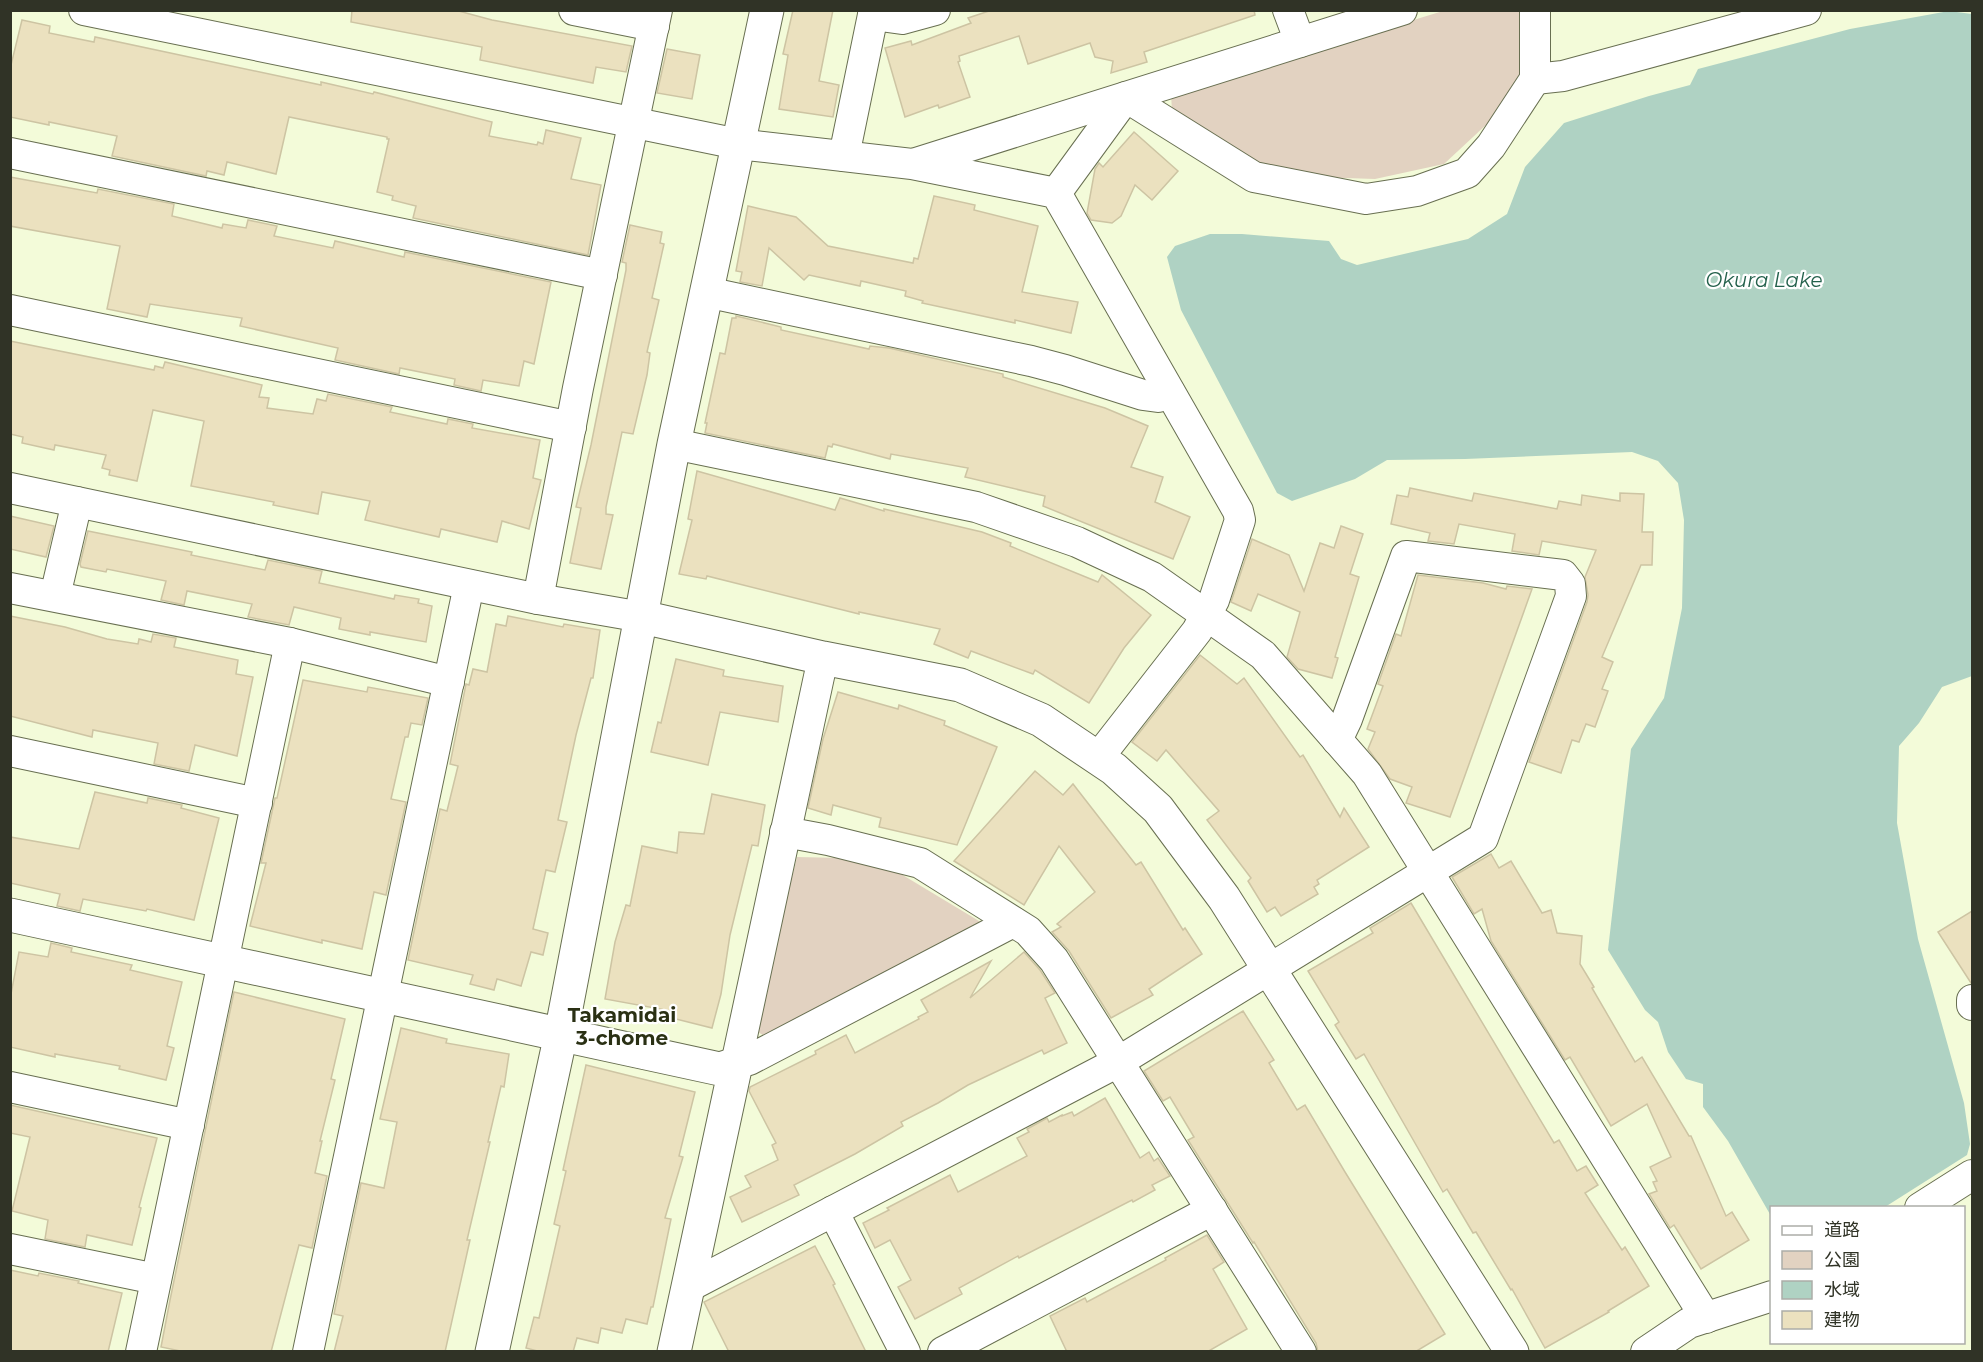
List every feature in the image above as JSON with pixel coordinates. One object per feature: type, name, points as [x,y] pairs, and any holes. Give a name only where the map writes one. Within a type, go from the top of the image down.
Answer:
[{"type":"street","points":[[84,10],[738,144],[912,164],[1056,193],[1238,511],[1240,519],[1214,600],[1197,631],[1098,758]]},
{"type":"street","points":[[538,599],[655,18],[574,10]]},
{"type":"street","points":[[492,1352],[561,1034],[674,444],[766,10]]},
{"type":"street","points":[[844,156],[873,13],[902,19],[935,10]]},
{"type":"street","points":[[1288,10],[1300,42]]},
{"type":"street","points":[[912,164],[1402,10]]},
{"type":"street","points":[[1126,97],[1254,177],[1366,200],[1417,191],[1467,173],[1491,146],[1535,79],[1535,10]]},
{"type":"street","points":[[1535,79],[1563,76],[1806,10]]},
{"type":"street","points":[[1056,193],[1126,97]]},
{"type":"street","points":[[10,153],[602,274]]},
{"type":"street","points":[[706,292],[1031,361],[1143,395],[1158,397],[1170,393]]},
{"type":"street","points":[[10,310],[571,427]]},
{"type":"street","points":[[674,444],[976,507],[1077,542],[1152,577],[1263,655],[1366,774],[1706,1318]]},
{"type":"street","points":[[10,488],[469,585],[642,617],[823,658],[960,685],[1041,720],[1114,769],[1158,809],[1224,898],[1512,1352]]},
{"type":"street","points":[[55,596],[77,502]]},
{"type":"street","points":[[688,1287],[1118,1062],[1484,838],[1571,596],[1570,584],[1563,574],[1406,555],[1347,719],[1337,740]]},
{"type":"street","points":[[308,1352],[469,585]]},
{"type":"street","points":[[10,588],[290,643],[448,682]]},
{"type":"street","points":[[141,1352],[290,643]]},
{"type":"street","points":[[674,1352],[823,658]]},
{"type":"street","points":[[10,751],[257,803]]},
{"type":"street","points":[[785,832],[828,840],[920,863],[1028,931],[1053,960],[1301,1352]]},
{"type":"street","points":[[10,915],[720,1069],[749,1060],[1013,922]]},
{"type":"street","points":[[1972,1000],[1972,1005]]},
{"type":"street","points":[[10,1088],[189,1125]]},
{"type":"street","points":[[1923,1206],[1972,1174]]},
{"type":"street","points":[[943,1352],[1212,1210]]},
{"type":"street","points":[[833,1211],[905,1352]]},
{"type":"street","points":[[10,1249],[156,1279]]},
{"type":"street","points":[[1646,1352],[1689,1323],[1770,1297]]},
{"type":"green space","points":[[1443,11],[1523,11],[1524,17],[1519,79],[1487,124],[1444,164],[1375,179],[1316,177],[1262,164],[1172,111],[1171,94]]},
{"type":"green space","points":[[797,857],[842,858],[901,874],[984,924],[765,1036],[754,1030]]},
{"type":"water","name":"Okura Lake","points":[[1949,11],[1972,14],[1972,676],[1942,687],[1919,723],[1899,746],[1897,823],[1918,939],[1964,1103],[1970,1144],[1967,1155],[1887,1206],[1770,1206],[1770,1214],[1728,1141],[1703,1107],[1703,1084],[1686,1079],[1668,1052],[1658,1022],[1645,1010],[1608,950],[1631,749],[1664,698],[1682,608],[1684,520],[1678,483],[1658,461],[1632,452],[1387,460],[1355,479],[1292,501],[1277,493],[1181,310],[1167,257],[1175,246],[1210,234],[1242,234],[1329,241],[1341,259],[1357,265],[1468,239],[1507,214],[1525,167],[1564,123],[1690,85],[1698,69],[1850,29]]},
{"type":"building","points":[[352,10],[455,10],[492,20],[632,46],[626,72],[596,67],[593,83],[480,60],[482,47],[351,22]]},
{"type":"building","points":[[793,10],[833,10],[819,81],[839,85],[833,117],[779,109],[788,55],[783,54]]},
{"type":"building","points":[[992,10],[1254,10],[1255,15],[1144,52],[1147,62],[1111,73],[1113,61],[1095,57],[1090,43],[1028,64],[1019,36],[959,56],[960,61],[958,62],[970,97],[905,117],[885,48],[911,41],[912,45],[971,23],[968,18]]},
{"type":"building","points":[[22,20],[50,26],[49,33],[94,42],[95,37],[321,85],[321,82],[373,94],[374,92],[492,122],[489,136],[537,145],[538,142],[543,144],[546,130],[581,138],[571,179],[601,185],[588,255],[413,218],[416,206],[392,200],[393,196],[377,192],[389,139],[387,137],[289,117],[276,174],[227,162],[224,175],[207,171],[206,176],[112,156],[117,136],[49,122],[49,125],[10,117],[10,69]]},
{"type":"building","points":[[667,49],[700,55],[692,99],[657,93]]},
{"type":"building","points":[[1134,132],[1178,171],[1152,200],[1135,185],[1121,216],[1112,223],[1091,220],[1087,213],[1095,169],[1099,163],[1103,167]]},
{"type":"building","points":[[10,177],[97,193],[98,189],[174,204],[172,216],[222,228],[223,224],[246,228],[248,220],[277,226],[274,236],[333,248],[335,241],[404,257],[405,252],[551,282],[534,364],[524,361],[519,386],[483,380],[481,391],[454,385],[455,379],[400,368],[399,374],[335,360],[338,348],[240,326],[242,318],[150,304],[147,317],[107,309],[120,246],[10,226]]},
{"type":"building","points":[[934,196],[975,205],[974,210],[1038,226],[1022,292],[1078,302],[1071,333],[922,303],[923,301],[905,296],[906,291],[861,281],[860,286],[809,275],[804,280],[769,248],[762,286],[740,282],[742,272],[736,271],[748,206],[796,217],[828,246],[913,263],[914,258],[918,259]]},
{"type":"building","points":[[630,225],[662,232],[660,243],[664,244],[652,298],[659,300],[647,352],[650,353],[647,375],[633,434],[622,432],[606,507],[606,514],[613,515],[601,569],[570,563],[581,508],[576,507],[591,445],[626,270],[626,263],[622,262]]},
{"type":"building","points":[[736,316],[781,327],[781,330],[869,349],[870,346],[889,348],[1003,374],[1003,377],[1105,408],[1148,426],[1131,467],[1163,477],[1155,502],[1190,517],[1173,559],[1043,506],[1045,496],[965,477],[968,468],[891,454],[890,459],[833,444],[832,447],[828,446],[825,458],[705,433],[707,423],[705,423],[720,353],[725,354],[732,318]]},
{"type":"building","points":[[10,341],[154,370],[155,366],[163,368],[165,362],[262,385],[259,397],[269,398],[267,408],[313,414],[317,399],[326,401],[328,394],[392,407],[390,412],[447,424],[448,419],[473,424],[472,428],[540,440],[533,478],[541,480],[529,529],[502,521],[497,542],[441,529],[439,537],[365,520],[370,501],[322,492],[318,514],[273,505],[274,502],[191,486],[204,421],[153,410],[137,481],[109,475],[110,470],[102,468],[106,455],[55,445],[54,450],[22,443],[23,437],[10,434]]},
{"type":"building","points":[[697,471],[835,510],[840,498],[884,511],[884,509],[982,532],[1098,582],[1102,575],[1151,615],[1124,648],[1089,703],[1035,670],[1033,674],[971,651],[968,658],[934,644],[940,629],[859,612],[859,614],[707,576],[706,579],[679,574],[692,520],[688,519]]},
{"type":"building","points":[[1410,488],[1472,501],[1474,493],[1557,509],[1559,501],[1581,505],[1582,495],[1620,501],[1620,493],[1644,494],[1642,532],[1653,532],[1652,565],[1641,565],[1602,657],[1613,662],[1602,689],[1608,691],[1595,727],[1586,724],[1579,742],[1572,740],[1561,773],[1529,762],[1587,602],[1585,577],[1596,550],[1542,541],[1539,555],[1512,551],[1515,534],[1459,524],[1454,544],[1428,541],[1430,533],[1391,524],[1397,495],[1408,497]]},
{"type":"building","points":[[10,516],[54,526],[46,557],[10,549]]},
{"type":"building","points":[[1341,526],[1363,534],[1350,574],[1359,577],[1335,657],[1338,658],[1332,678],[1298,669],[1287,657],[1300,612],[1258,594],[1251,611],[1231,602],[1252,539],[1289,555],[1304,591],[1320,543],[1334,548]]},
{"type":"building","points":[[88,531],[192,552],[191,555],[265,570],[268,560],[322,571],[319,583],[394,599],[395,595],[419,599],[418,603],[432,606],[426,642],[339,629],[341,618],[294,607],[289,625],[248,617],[252,604],[187,591],[184,605],[161,600],[166,581],[107,569],[106,572],[81,567]]},
{"type":"building","points":[[1418,575],[1483,583],[1506,589],[1507,586],[1532,589],[1450,817],[1406,803],[1412,787],[1390,779],[1368,749],[1375,732],[1367,729],[1383,686],[1378,684],[1396,634],[1401,636]]},
{"type":"building","points":[[10,616],[138,644],[139,639],[151,642],[153,634],[176,638],[174,647],[238,660],[236,674],[253,677],[237,756],[195,745],[189,771],[154,764],[158,743],[93,730],[92,737],[10,716]]},
{"type":"building","points":[[508,616],[563,627],[564,624],[600,630],[593,678],[591,678],[576,735],[558,820],[567,822],[555,872],[546,870],[533,929],[548,933],[543,955],[531,952],[521,986],[497,979],[494,990],[470,984],[473,975],[408,960],[440,809],[447,811],[458,766],[450,764],[466,684],[469,685],[473,669],[487,672],[496,624],[506,626]]},
{"type":"building","points":[[1200,655],[1237,684],[1244,678],[1300,757],[1303,755],[1340,817],[1344,808],[1369,847],[1317,880],[1319,884],[1314,887],[1318,894],[1281,916],[1275,907],[1267,912],[1248,881],[1251,878],[1207,820],[1219,811],[1166,750],[1157,761],[1132,742]]},
{"type":"building","points":[[676,659],[724,670],[723,676],[783,686],[778,722],[720,712],[708,765],[651,752],[658,722],[661,723]]},
{"type":"building","points":[[303,680],[367,692],[368,687],[428,698],[422,725],[411,723],[408,737],[405,737],[391,799],[406,802],[386,895],[374,892],[362,949],[322,940],[322,943],[250,926],[266,863],[261,863],[275,798],[277,798]]},
{"type":"building","points":[[838,692],[898,709],[899,705],[945,721],[944,725],[997,747],[957,845],[879,827],[881,818],[833,805],[831,815],[808,808],[823,739]]},
{"type":"building","points":[[1035,771],[1063,795],[1073,784],[1136,865],[1141,862],[1183,930],[1185,928],[1202,954],[1149,989],[1153,995],[1111,1018],[1069,951],[1052,932],[1061,927],[1057,924],[1095,892],[1059,846],[1024,905],[954,861]]},
{"type":"building","points":[[95,792],[147,803],[148,798],[182,805],[181,808],[219,818],[194,920],[147,909],[146,911],[83,899],[80,911],[57,906],[60,894],[10,883],[10,837],[79,849]]},
{"type":"building","points":[[712,794],[765,805],[758,846],[752,845],[730,935],[721,994],[712,1028],[664,1016],[666,1010],[605,999],[615,942],[626,905],[630,906],[642,846],[677,853],[679,832],[704,834]]},
{"type":"building","points":[[1491,854],[1499,868],[1511,861],[1542,913],[1551,910],[1557,933],[1582,936],[1580,964],[1594,987],[1592,988],[1635,1062],[1642,1057],[1691,1136],[1726,1216],[1732,1212],[1749,1240],[1701,1269],[1674,1225],[1670,1228],[1649,1194],[1657,1191],[1653,1182],[1657,1181],[1650,1167],[1671,1157],[1647,1104],[1611,1126],[1570,1057],[1565,1060],[1491,941],[1482,909],[1474,914],[1452,877]]},
{"type":"building","points":[[1411,903],[1554,1143],[1559,1140],[1577,1171],[1586,1166],[1598,1185],[1585,1193],[1622,1250],[1625,1247],[1649,1286],[1609,1312],[1545,1348],[1512,1289],[1476,1232],[1473,1233],[1447,1189],[1443,1192],[1364,1054],[1356,1059],[1335,1025],[1339,1022],[1308,971],[1373,933],[1370,928]]},
{"type":"building","points":[[1972,911],[1972,983],[1971,983],[1938,932]]},
{"type":"building","points":[[51,943],[72,948],[71,952],[132,965],[130,970],[182,982],[167,1046],[174,1048],[166,1080],[119,1069],[120,1066],[55,1054],[55,1057],[10,1047],[10,999],[19,952],[48,957]]},
{"type":"building","points":[[1024,952],[1040,970],[1055,993],[1045,998],[1067,1043],[1044,1054],[1042,1050],[968,1085],[901,1122],[903,1126],[855,1154],[794,1185],[799,1195],[742,1222],[730,1197],[751,1187],[745,1176],[778,1160],[772,1145],[776,1143],[749,1091],[750,1087],[816,1054],[815,1051],[846,1035],[855,1053],[919,1019],[918,1017],[928,1012],[921,1000],[991,961],[970,998]]},
{"type":"building","points":[[234,992],[345,1019],[331,1079],[335,1080],[320,1141],[322,1141],[315,1173],[327,1176],[312,1248],[299,1245],[271,1352],[185,1352],[161,1347]]},
{"type":"building","points":[[1243,1011],[1274,1060],[1269,1063],[1297,1110],[1305,1105],[1445,1334],[1415,1352],[1318,1352],[1316,1343],[1188,1140],[1194,1137],[1170,1097],[1163,1101],[1144,1071]]},
{"type":"building","points":[[401,1028],[447,1039],[446,1043],[509,1054],[504,1087],[501,1086],[488,1142],[490,1142],[467,1240],[470,1240],[445,1352],[334,1352],[343,1316],[334,1314],[361,1183],[384,1188],[397,1122],[380,1119]]},
{"type":"building","points":[[586,1065],[695,1092],[679,1156],[683,1157],[665,1218],[671,1219],[653,1307],[651,1307],[647,1324],[626,1319],[622,1333],[601,1328],[598,1343],[577,1338],[573,1352],[541,1352],[526,1348],[534,1317],[539,1318],[560,1226],[554,1224],[566,1171],[563,1170]]},
{"type":"building","points":[[1105,1098],[1140,1158],[1149,1152],[1154,1161],[1158,1158],[1170,1176],[1152,1185],[1155,1190],[1133,1202],[1132,1200],[1019,1258],[1018,1256],[959,1288],[962,1294],[915,1319],[898,1287],[911,1280],[890,1240],[875,1248],[863,1223],[950,1175],[958,1192],[1027,1156],[1017,1138],[1029,1132],[1027,1129],[1047,1118],[1049,1122],[1072,1112],[1074,1116]]},
{"type":"building","points":[[10,1105],[157,1138],[139,1207],[141,1208],[132,1245],[87,1235],[85,1247],[45,1239],[48,1220],[12,1211],[30,1137],[10,1133]]},
{"type":"building","points":[[1207,1235],[1224,1262],[1213,1269],[1247,1329],[1207,1352],[1067,1352],[1050,1316],[1085,1298],[1087,1302],[1166,1260],[1165,1258]]},
{"type":"building","points":[[815,1246],[866,1352],[729,1352],[704,1302]]},
{"type":"building","points":[[10,1270],[79,1281],[78,1283],[122,1293],[108,1352],[10,1352]]},
{"type":"district","name":"Takamidai 3-chome","points":[[622,1026]]}]
